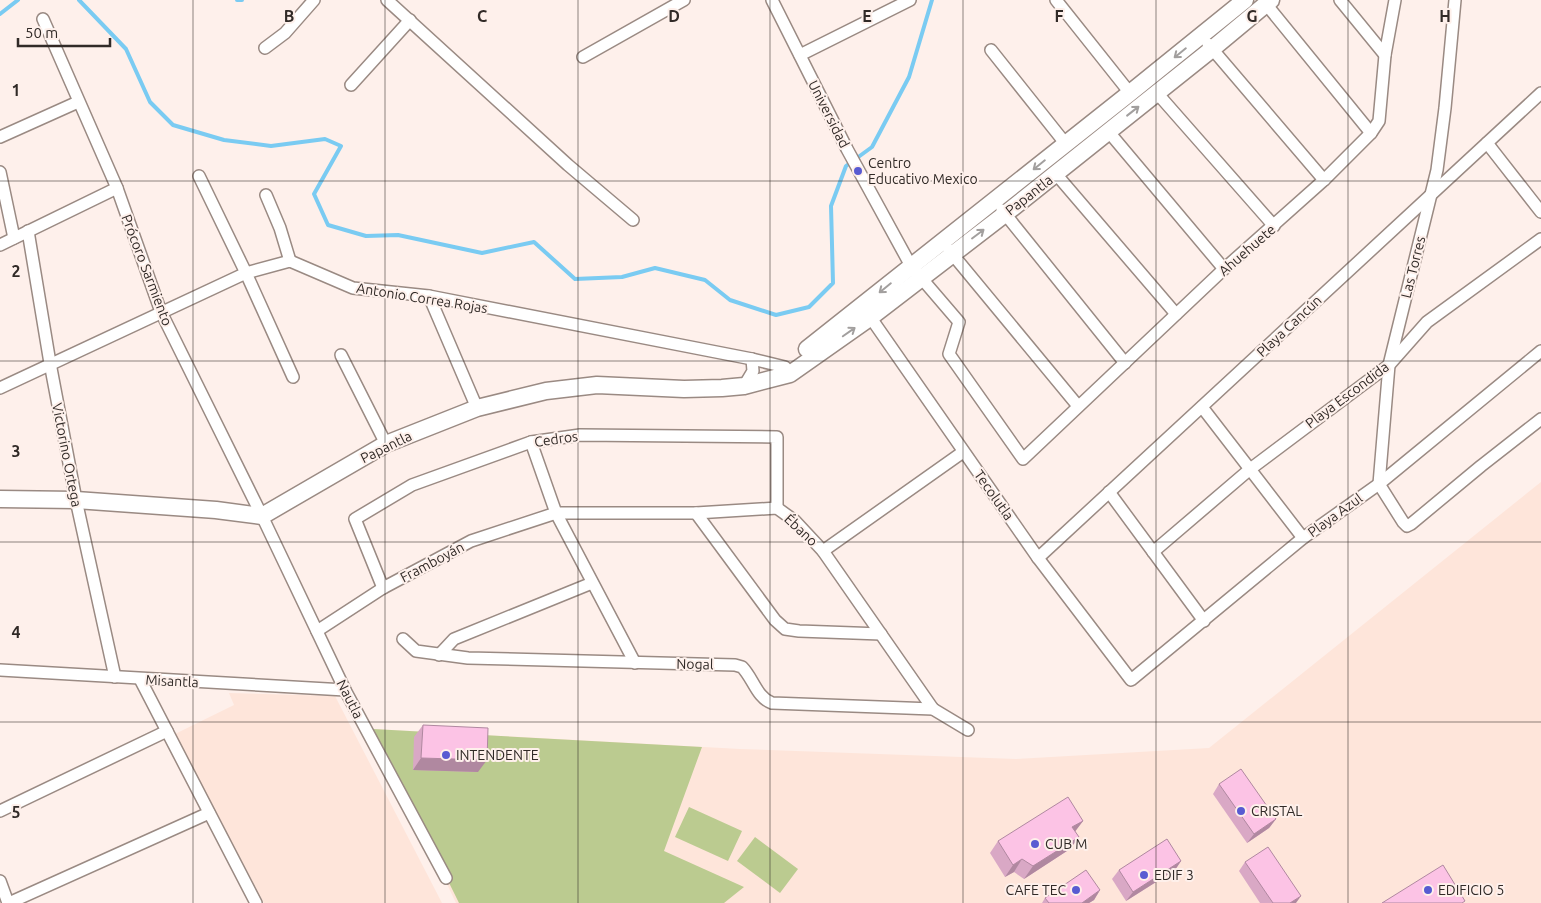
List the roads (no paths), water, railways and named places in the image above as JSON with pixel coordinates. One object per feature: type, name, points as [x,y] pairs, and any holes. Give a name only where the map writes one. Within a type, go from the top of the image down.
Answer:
[{"type":"street","points":[[264,48],[285,33],[314,0]]},
{"type":"street","points":[[387,0],[568,165],[633,220]]},
{"type":"street","points":[[583,57],[684,0]]},
{"type":"street","name":"Universidad","points":[[772,0],[846,149],[916,272],[959,322],[949,354],[1022,459]]},
{"type":"street","points":[[800,55],[910,0]]},
{"type":"street","points":[[1056,0],[1130,93]]},
{"type":"street","name":"Papantla","points":[[262,516],[386,444],[477,408],[546,391],[597,385],[684,389],[744,386],[785,372],[866,312],[947,247],[994,201],[1245,0]]},
{"type":"street","points":[[1340,0],[1386,55]]},
{"type":"street","name":"Ahuehuete","points":[[1022,459],[1224,269],[1324,180],[1371,133],[1379,121],[1386,55],[1395,0]]},
{"type":"street","name":"Las Torres","points":[[1379,484],[1389,365],[1437,170],[1455,0]]},
{"type":"street","points":[[1268,2],[1371,133]]},
{"type":"street","name":"Papantla","points":[[947,247],[1005,214],[1212,50],[1268,2]]},
{"type":"street","name":"Prócoro Sarmiento","points":[[43,19],[117,188],[161,312],[262,516]]},
{"type":"street","points":[[351,85],[410,20]]},
{"type":"street","points":[[1202,35],[1212,50],[1324,180]]},
{"type":"street","points":[[991,50],[1066,143]]},
{"type":"street","points":[[1157,93],[1274,226]]},
{"type":"street","name":"Playa Cancún","points":[[1038,558],[1541,93]]},
{"type":"street","points":[[0,137],[78,102]]},
{"type":"street","points":[[1108,131],[1224,269]]},
{"type":"street","points":[[1487,143],[1541,212]]},
{"type":"street","points":[[0,172],[14,238]]},
{"type":"street","points":[[1056,174],[1176,314]]},
{"type":"street","points":[[199,176],[293,377]]},
{"type":"street","points":[[0,245],[117,188]]},
{"type":"street","points":[[0,388],[246,273],[290,261],[280,228],[266,195]]},
{"type":"street","points":[[994,201],[1125,363]]},
{"type":"street","name":"Victorino Ortega","points":[[28,231],[50,364],[76,500],[116,677]]},
{"type":"street","name":"Playa Escondida","points":[[1153,552],[1249,470],[1389,365],[1427,322],[1541,239]]},
{"type":"street","points":[[947,247],[1078,406]]},
{"type":"street","name":"Antonio Correa Rojas","points":[[290,261],[353,288],[429,296],[752,360],[785,372]]},
{"type":"street","points":[[429,296],[477,408]]},
{"type":"street","name":"Tecolutla","points":[[866,312],[1038,558],[1131,680]]},
{"type":"street","name":"Playa Azul","points":[[1131,680],[1303,538],[1379,484],[1541,351]]},
{"type":"street","points":[[341,355],[386,444]]},
{"type":"street","points":[[744,386],[753,371],[752,360]]},
{"type":"street","points":[[1202,407],[1303,538]]},
{"type":"street","points":[[1379,484],[1402,522],[1407,526],[1412,524],[1541,419]]},
{"type":"street","name":"Cedros","points":[[383,588],[354,519],[412,485],[531,442],[580,435],[777,436],[777,508]]},
{"type":"street","points":[[531,442],[556,513],[635,663]]},
{"type":"street","points":[[823,551],[963,452]]},
{"type":"street","points":[[1109,492],[1204,621]]},
{"type":"street","points":[[0,499],[76,500],[216,510],[262,516]]},
{"type":"street","name":"Ébano","points":[[556,513],[696,513],[777,508],[795,521],[823,551],[933,709]]},
{"type":"street","name":"Framboyán","points":[[317,631],[383,588],[470,541],[556,513]]},
{"type":"street","points":[[696,513],[775,620],[785,629],[881,634]]},
{"type":"street","name":"Nautla","points":[[262,516],[345,690],[446,878]]},
{"type":"street","points":[[439,655],[454,639],[592,583]]},
{"type":"street","name":"Nogal","points":[[403,639],[416,651],[468,658],[735,665],[742,667],[761,695],[772,703],[933,709],[968,730]]},
{"type":"street","name":"Misantla","points":[[0,670],[345,690]]},
{"type":"street","points":[[140,679],[256,903]]},
{"type":"street","points":[[0,811],[167,731]]},
{"type":"street","points":[[0,881],[8,903],[210,813]]},
{"type":"waterway","points":[[0,14],[18,0]]},
{"type":"waterway","points":[[79,0],[126,49],[150,102],[173,125],[224,140],[271,146],[325,139],[341,146],[314,194],[328,225],[366,236],[398,235],[482,253],[534,242],[575,279],[622,277],[655,268],[705,280],[730,300],[776,315],[809,307],[833,283],[831,206],[846,166],[872,147],[909,77],[932,0]]},
{"type":"waterway","points":[[237,0],[242,0]]},
{"type":"place","name":"Centro Educativo Mexico","points":[[858,171]]},
{"type":"place","name":"INTENDENTE","points":[[446,755]]},
{"type":"place","name":"CRISTAL","points":[[1241,811]]},
{"type":"place","name":"CUB M","points":[[1035,844]]},
{"type":"place","name":"EDIF 3","points":[[1144,875]]},
{"type":"place","name":"CAFE TEC","points":[[1076,890]]},
{"type":"place","name":"EDIFICIO 5","points":[[1428,890]]}]
